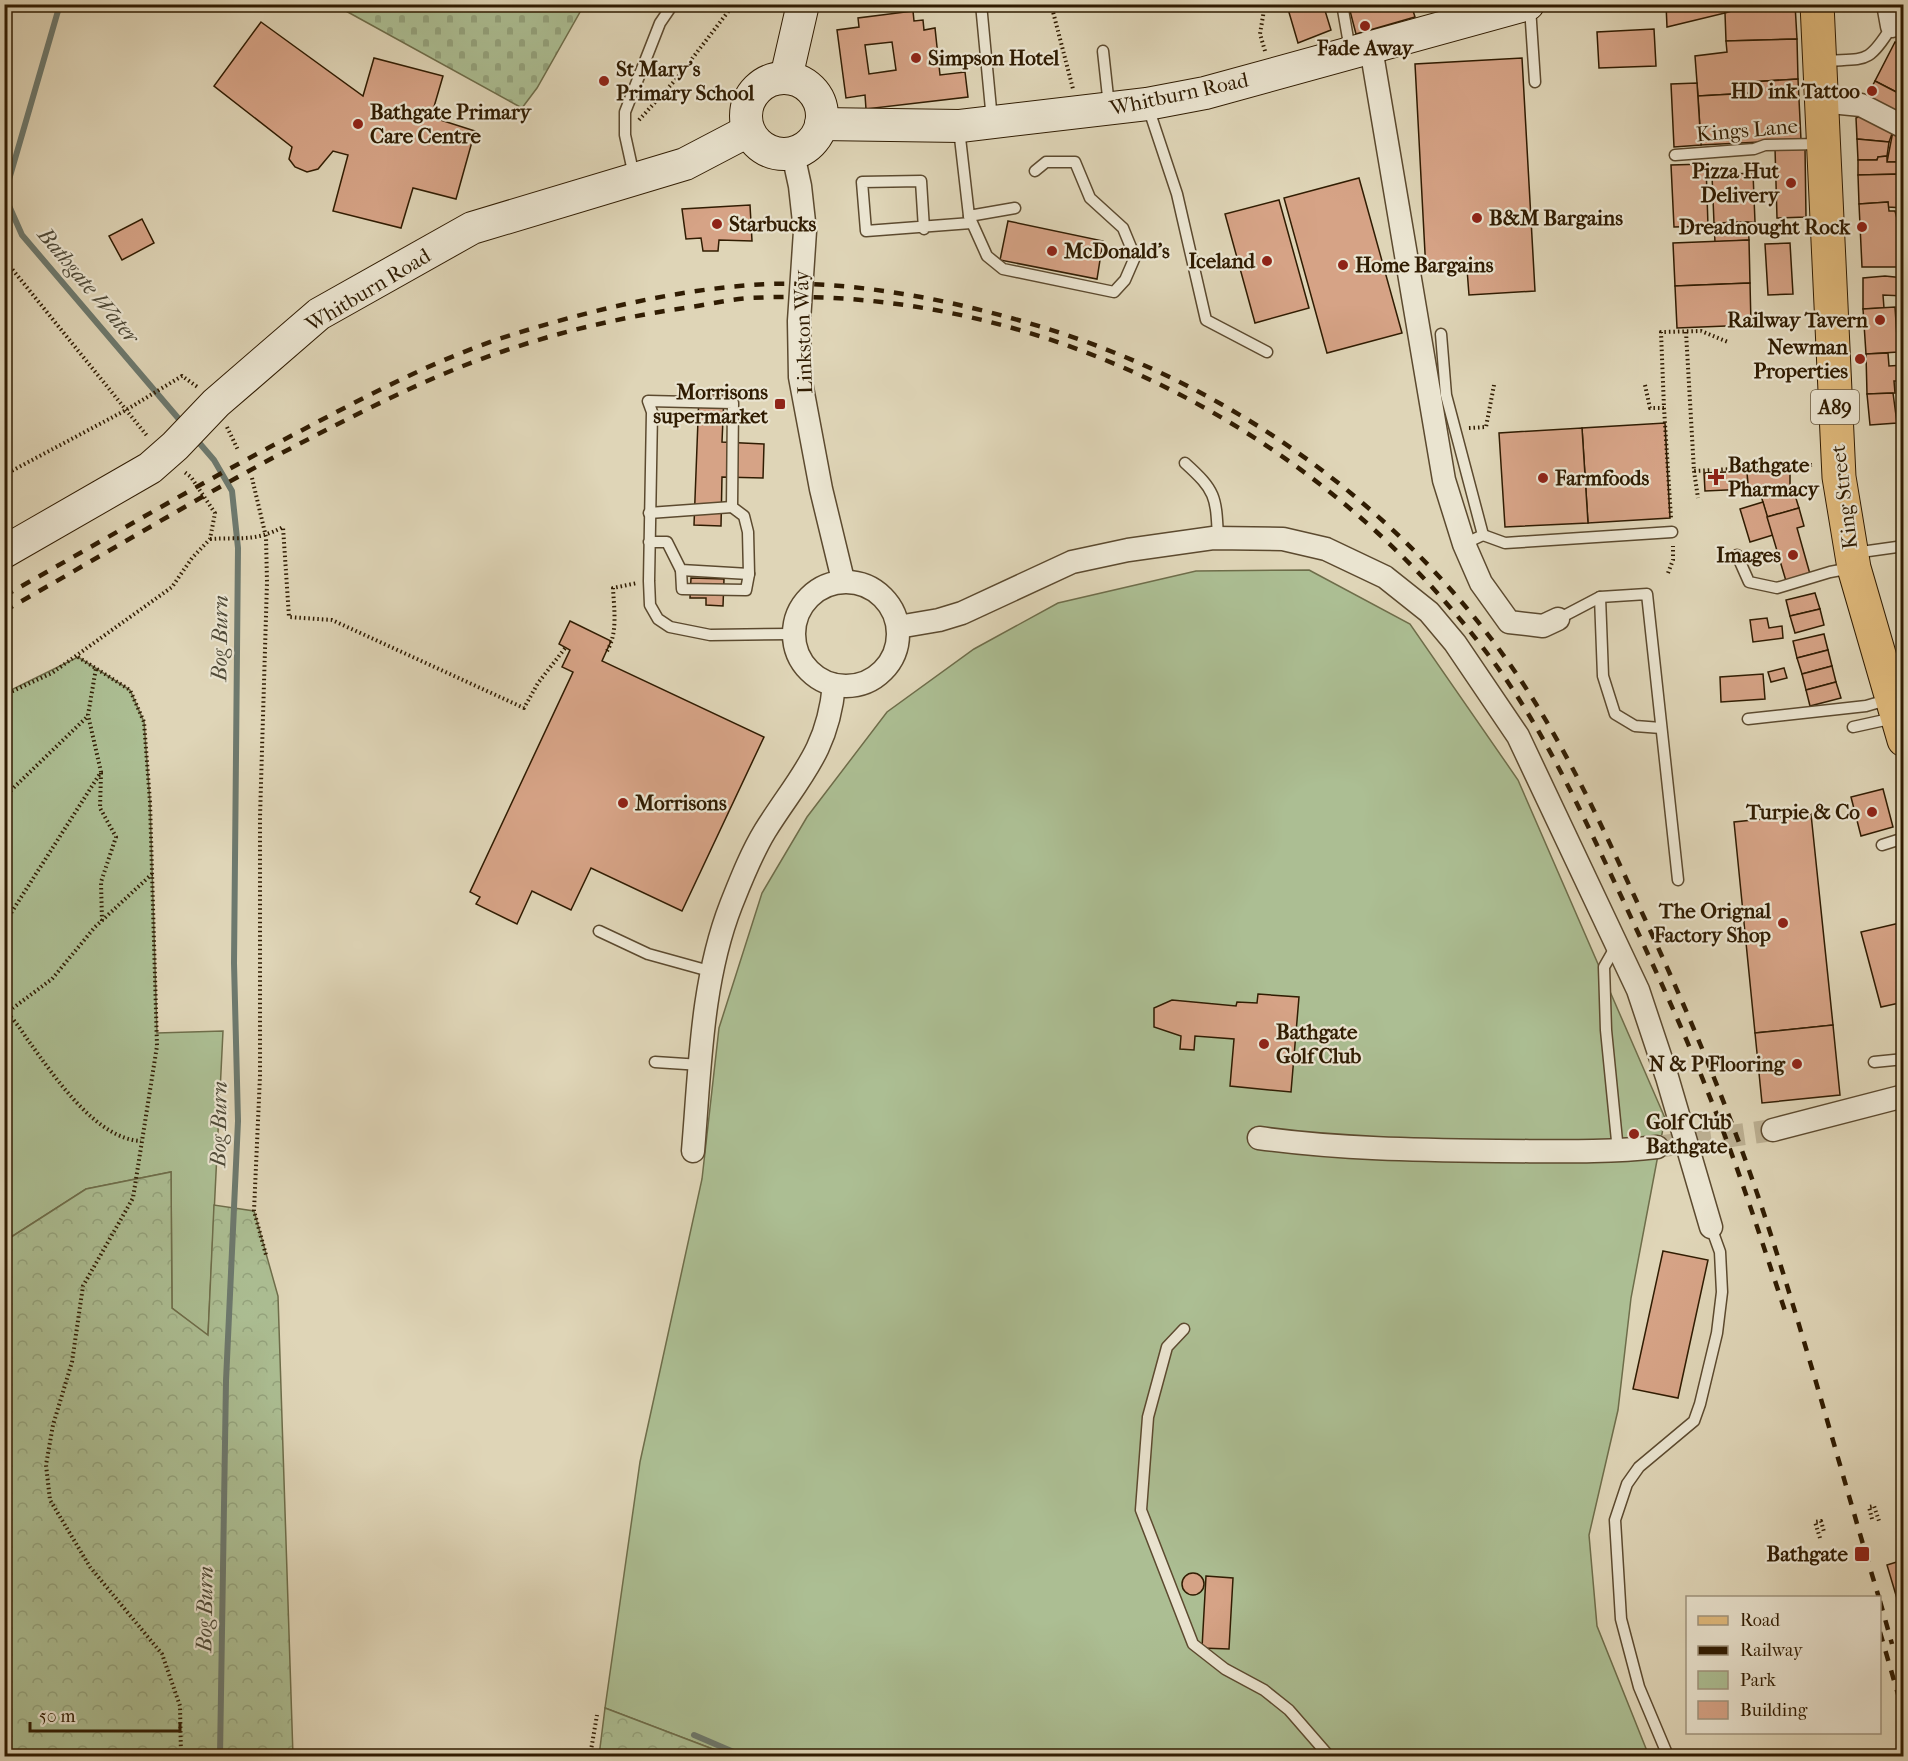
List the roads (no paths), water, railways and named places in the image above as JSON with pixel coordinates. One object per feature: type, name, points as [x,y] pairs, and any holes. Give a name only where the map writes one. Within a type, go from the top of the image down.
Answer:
[{"type":"main road","points":[[786,78],[803,4]]},
{"type":"main road","name":"Whitburn Road","points":[[821,124],[960,126],[1147,104],[1205,93],[1361,51],[1445,15],[1529,4]]},
{"type":"main road","name":"A89","points":[[1816,4],[1820,101]]},
{"type":"main road","points":[[786,78],[799,81],[814,93],[822,111],[821,124],[811,143],[793,154],[771,153],[762,148],[748,131],[745,119],[746,106],[752,94],[761,85],[773,79],[786,78]]},
{"type":"main road","name":"King Street","points":[[1820,101],[1838,464],[1852,561],[1898,713]]},
{"type":"main road","name":"Whitburn Road","points":[[4,552],[150,468],[169,452],[210,408],[319,314],[472,228],[685,164],[748,131]]},
{"type":"street","points":[[1361,51],[1437,397],[1444,480],[1473,539],[1481,583],[1509,622],[1543,626],[1558,619]]},
{"type":"street","points":[[1820,101],[1861,105],[1904,127]]},
{"type":"street","name":"Linkston Way","points":[[793,154],[800,186],[805,231],[799,321],[800,377],[821,489],[843,580]]},
{"type":"street","points":[[898,627],[939,620],[962,613],[1072,562],[1128,550],[1218,538],[1283,539],[1326,549],[1385,577],[1429,612],[1455,643],[1518,736],[1618,943],[1638,990],[1667,1077],[1711,1227]]},
{"type":"street","points":[[843,580],[872,589],[884,599],[893,612],[898,627],[897,644],[892,659],[881,673],[867,682],[851,687],[834,686],[818,679],[805,667],[796,651],[793,634],[799,612],[813,593],[843,580]]},
{"type":"street","points":[[693,1151],[712,972],[730,908],[747,867],[766,831],[798,786],[816,754],[832,710],[834,686]]},
{"type":"street","points":[[1773,1130],[1904,1096]]},
{"type":"street","points":[[1259,1138],[1319,1147],[1618,1152],[1657,1147]]},
{"type":"lane","points":[[634,180],[625,135],[625,111],[660,23],[673,4]]},
{"type":"lane","points":[[981,4],[992,123]]},
{"type":"lane","points":[[1342,4],[1361,51]]},
{"type":"lane","points":[[1529,4],[1535,82]]},
{"type":"lane","points":[[1818,61],[1865,58],[1875,52],[1894,21]]},
{"type":"lane","points":[[1094,111],[1103,51]]},
{"type":"lane","points":[[1147,104],[1177,194],[1206,320],[1267,352]]},
{"type":"lane","points":[[960,126],[970,219],[987,256],[1003,268],[1114,291],[1125,280],[1135,257],[1123,228],[1090,198],[1075,162],[1046,162],[1035,171]]},
{"type":"lane","name":"Kings Lane","points":[[1675,155],[1754,149],[1765,145],[1822,144]]},
{"type":"lane","points":[[924,229],[921,181],[862,182],[866,231],[924,229],[1015,208]]},
{"type":"lane","points":[[1441,334],[1437,397],[1455,430],[1473,539],[1505,543],[1672,532]]},
{"type":"lane","points":[[732,507],[733,403],[648,401],[652,412],[649,581],[651,605],[658,619],[670,627],[710,635],[793,634]]},
{"type":"lane","points":[[1185,463],[1212,490],[1216,505],[1218,538]]},
{"type":"lane","points":[[649,513],[732,507],[744,516],[748,532],[747,590],[682,589],[681,570],[667,542],[649,542]]},
{"type":"lane","points":[[1737,555],[1749,582],[1777,588],[1830,572],[1852,561],[1904,546]]},
{"type":"lane","points":[[681,570],[749,574]]},
{"type":"lane","points":[[1558,619],[1600,597],[1647,594],[1678,880]]},
{"type":"lane","points":[[1600,597],[1603,676],[1615,714],[1635,726],[1661,728]]},
{"type":"lane","points":[[1748,719],[1866,706],[1898,713]]},
{"type":"lane","points":[[1853,728],[1898,713]]},
{"type":"lane","points":[[1882,845],[1904,838]]},
{"type":"lane","points":[[599,931],[648,954],[712,972]]},
{"type":"lane","points":[[1618,943],[1604,967],[1606,1030],[1618,1152]]},
{"type":"lane","points":[[1874,1062],[1904,1059]]},
{"type":"lane","points":[[655,1062],[701,1065]]},
{"type":"lane","points":[[1668,1756],[1639,1687],[1620,1619],[1615,1520],[1627,1484],[1639,1467],[1694,1421],[1700,1404],[1717,1333],[1722,1292],[1720,1252],[1711,1227]]},
{"type":"lane","points":[[1184,1329],[1167,1347],[1148,1417],[1141,1510],[1193,1644],[1225,1669],[1264,1690],[1281,1704],[1329,1756]]},
{"type":"waterway","name":"Bathgate Water","points":[[60,4],[8,183],[6,199],[22,235],[184,425]]},
{"type":"waterway","name":"Bog Burn","points":[[195,438],[214,460],[232,491],[238,548],[234,963],[238,1121],[226,1381],[220,1756]]},
{"type":"waterway","points":[[694,1735],[743,1756]]},
{"type":"tunnel","points":[[1657,1147],[1773,1130]]},
{"type":"railway","points":[[4,596],[253,456],[425,368],[511,335],[599,310],[660,297],[721,288],[787,284],[862,288],[900,293],[974,308],[1045,328],[1116,353],[1184,384],[1249,421],[1311,462],[1369,509],[1424,560],[1473,616],[1518,676],[1554,734],[1601,825],[1661,954],[1710,1067],[1739,1143],[1796,1314],[1878,1596]]},
{"type":"railway","points":[[4,611],[223,485],[373,406],[477,360],[527,343],[597,324],[728,300],[751,298],[861,300],[969,317],[1074,348],[1174,392],[1269,447],[1356,514],[1435,590],[1503,675],[1537,728],[1567,784],[1678,1020],[1730,1149],[1785,1311]]},
{"type":"railway","points":[[1881,1605],[1892,1644]]},
{"type":"railway","points":[[1881,1635],[1904,1715]]},
{"type":"place","name":"Fade Away","points":[[1365,26]]},
{"type":"place","name":"Simpson Hotel","points":[[916,58]]},
{"type":"place","name":"St Mary's Primary School","points":[[604,81]]},
{"type":"place","name":"HD ink Tattoo","points":[[1872,91]]},
{"type":"place","name":"Bathgate Primary Care Centre","points":[[358,124]]},
{"type":"place","name":"Pizza Hut Delivery","points":[[1791,183]]},
{"type":"place","name":"B&M Bargains","points":[[1477,218]]},
{"type":"place","name":"Starbucks","points":[[717,224]]},
{"type":"place","name":"Dreadnought Rock","points":[[1862,227]]},
{"type":"place","name":"McDonald's","points":[[1052,251]]},
{"type":"place","name":"Iceland","points":[[1267,261]]},
{"type":"place","name":"Home Bargains","points":[[1343,265]]},
{"type":"place","name":"Railway Tavern","points":[[1880,320]]},
{"type":"place","name":"Newman Properties","points":[[1860,359]]},
{"type":"place","name":"Morrisons supermarket","points":[[780,404]]},
{"type":"place","name":"Bathgate Pharmacy","points":[[1716,477]]},
{"type":"place","name":"Farmfoods","points":[[1543,478]]},
{"type":"place","name":"Images","points":[[1793,555]]},
{"type":"place","name":"Morrisons","points":[[623,803]]},
{"type":"place","name":"Turpie & Co","points":[[1872,812]]},
{"type":"place","name":"The Orignal Factory Shop","points":[[1783,923]]},
{"type":"place","name":"Bathgate Golf Club","points":[[1264,1044]]},
{"type":"place","name":"N & P Flooring","points":[[1797,1064]]},
{"type":"place","name":"Golf Club Bathgate","points":[[1634,1134]]},
{"type":"place","name":"Bathgate","points":[[1862,1554]]}]
